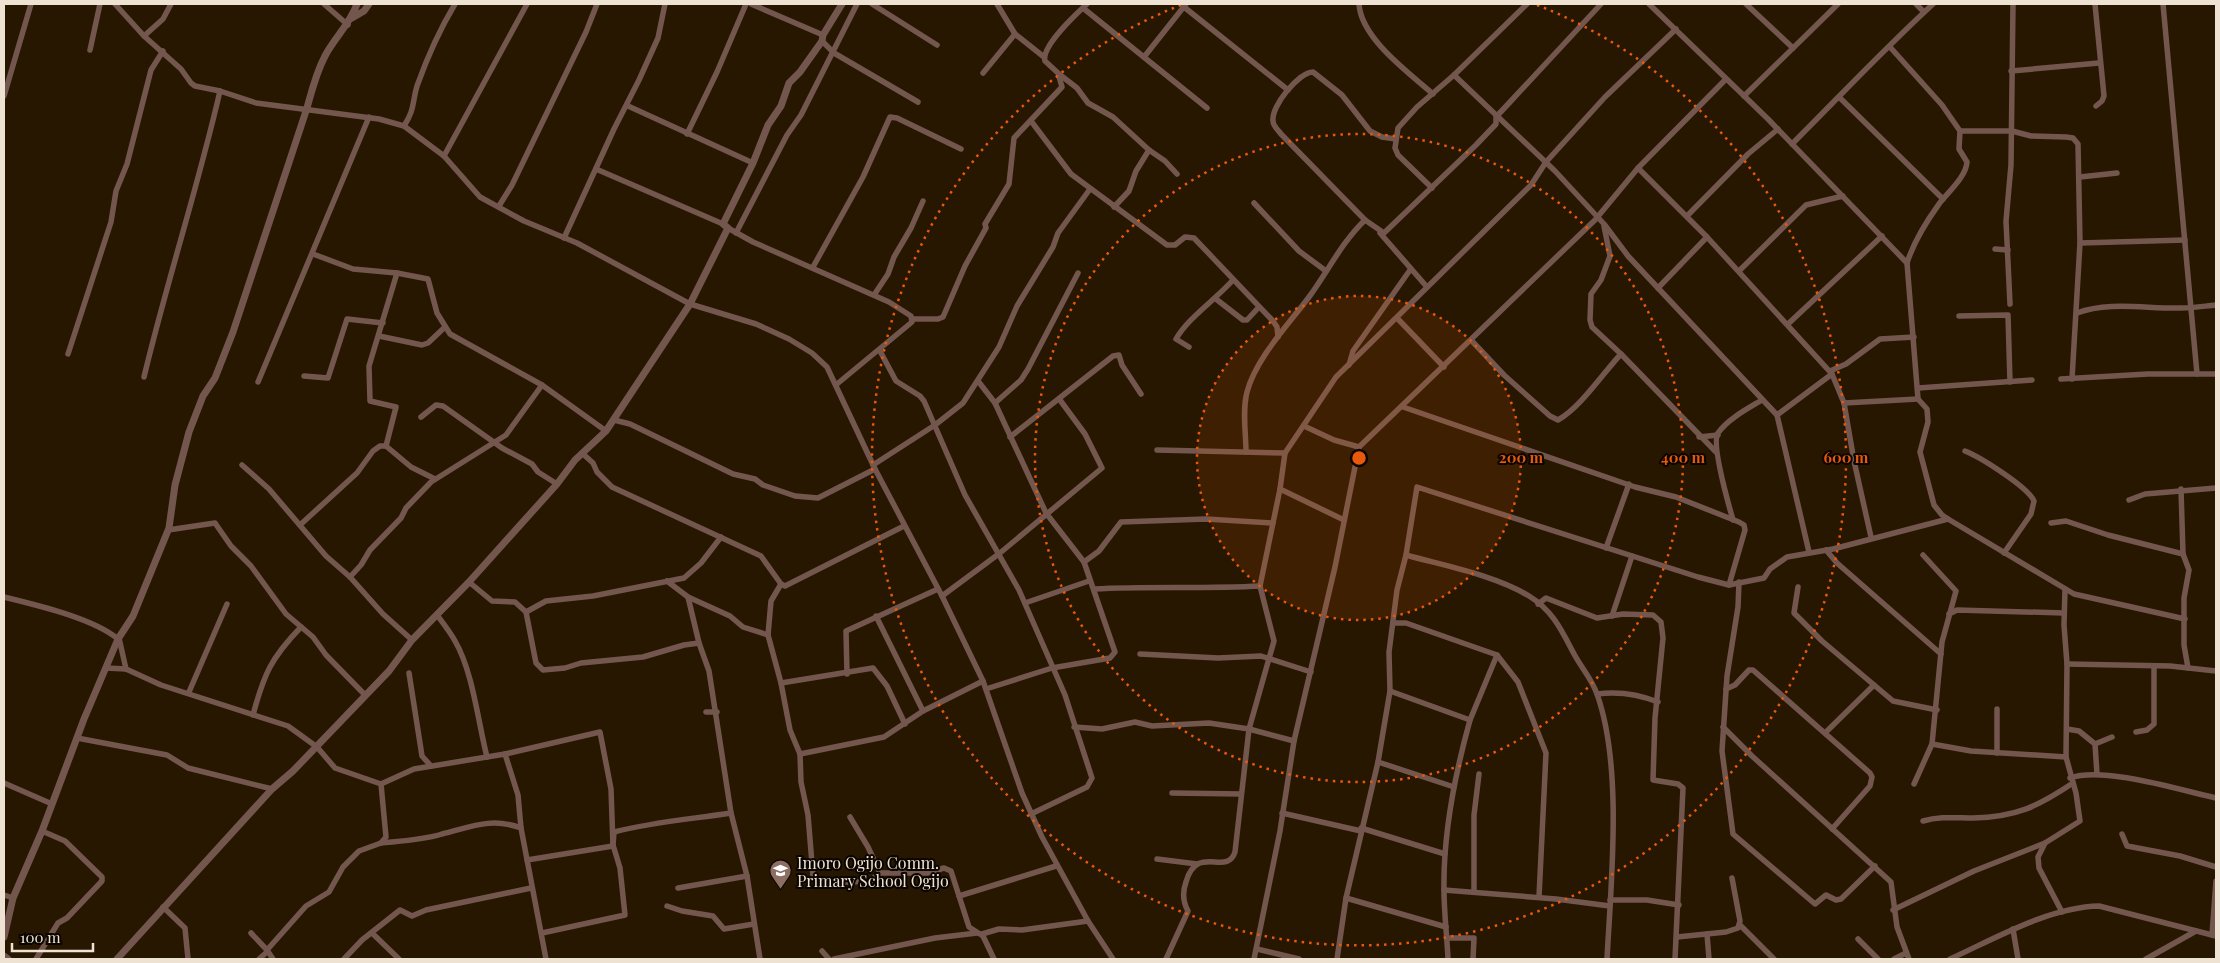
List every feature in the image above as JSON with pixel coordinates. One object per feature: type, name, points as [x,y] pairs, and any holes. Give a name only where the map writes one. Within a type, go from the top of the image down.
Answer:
[{"type":"street","points":[[4,96],[31,4]]},
{"type":"street","points":[[90,50],[100,4]]},
{"type":"street","points":[[116,4],[144,36],[164,51],[182,69],[191,83],[256,103],[369,117],[404,126],[444,156],[480,197],[524,221],[564,238],[690,304],[756,324],[789,339],[812,353],[827,367],[837,384],[874,467],[942,596],[983,681],[1022,793],[1056,866],[1113,959]]},
{"type":"street","points":[[144,36],[163,19],[171,4]]},
{"type":"street","points":[[324,4],[348,25]]},
{"type":"street","points":[[4,937],[13,898],[42,831],[77,738],[118,638],[133,616],[168,530],[175,484],[189,432],[203,396],[215,378],[233,332],[307,108],[313,84],[325,56],[348,25],[357,4]]},
{"type":"street","points":[[352,18],[364,11],[369,4]]},
{"type":"street","points":[[404,126],[412,112],[417,88],[427,61],[455,4]]},
{"type":"street","points":[[444,156],[527,4]]},
{"type":"street","points":[[499,206],[512,185],[582,41],[597,4]]},
{"type":"street","points":[[564,238],[614,129],[628,106],[658,38],[665,4]]},
{"type":"street","points":[[687,134],[717,72],[746,4]]},
{"type":"street","points":[[751,4],[822,38],[834,53],[918,102]]},
{"type":"street","points":[[117,959],[133,944],[164,907],[272,789],[316,747],[389,671],[412,640],[469,582],[557,484],[582,453],[606,431],[690,304],[768,125],[781,106],[789,83],[800,72],[842,4]]},
{"type":"street","points":[[736,233],[787,135],[802,114],[857,4]]},
{"type":"street","points":[[872,4],[937,45]]},
{"type":"street","points":[[996,4],[1015,34],[1077,88],[1088,103],[1113,117],[1177,174]]},
{"type":"street","points":[[1359,4],[1360,12],[1371,35],[1432,94]]},
{"type":"street","points":[[1432,188],[1398,155],[1396,138],[1398,128],[1417,106],[1454,75],[1526,4]]},
{"type":"street","points":[[1380,233],[1388,232],[1410,207],[1432,188],[1496,124],[1496,117],[1601,4]]},
{"type":"street","points":[[1649,4],[1778,129],[1907,263]]},
{"type":"street","points":[[1746,4],[1792,48]]},
{"type":"street","points":[[1744,96],[1838,4]]},
{"type":"street","points":[[1916,4],[1924,12]]},
{"type":"street","points":[[1792,144],[1866,67],[1890,47],[1933,4]]},
{"type":"street","points":[[2010,304],[2006,221],[2012,131],[2013,4]]},
{"type":"street","points":[[2095,4],[2099,63],[2104,96],[2102,101],[2096,106]]},
{"type":"street","points":[[2163,4],[2197,374]]},
{"type":"street","points":[[1044,58],[1045,53],[1062,30],[1085,6],[1207,108]]},
{"type":"street","points":[[1144,57],[1185,6],[1288,90]]},
{"type":"street","points":[[1158,859],[1198,864],[1228,861],[1233,858],[1249,729],[1274,641],[1260,586],[1280,489],[1285,454],[1336,377],[1530,185],[1546,162],[1605,97],[1676,29]]},
{"type":"street","points":[[983,74],[1015,34]]},
{"type":"street","points":[[1890,47],[1942,106],[1960,131],[1959,149],[1967,162],[1967,166],[1913,244],[1907,263],[1918,399],[1927,409],[1928,422],[1920,452],[1934,505],[1948,519],[2065,590],[2090,598],[2185,619]]},
{"type":"street","points":[[68,354],[111,222],[116,192],[127,164],[151,70],[164,51]]},
{"type":"street","points":[[2011,71],[2099,63]]},
{"type":"street","points":[[1396,138],[1382,136],[1370,131],[1342,95],[1314,72],[1304,75],[1288,90],[1274,110],[1274,125],[1292,147],[1364,220],[1380,233],[1410,270],[1427,287]]},
{"type":"street","points":[[912,319],[938,319],[943,317],[965,266],[986,228],[985,224],[1009,184],[1014,138],[1062,87],[1058,73]]},
{"type":"street","points":[[1454,75],[1496,117],[1546,162],[1604,224],[1628,256],[1777,415],[1809,552]]},
{"type":"street","points":[[1254,959],[1294,741],[1311,672],[1359,447],[1403,407],[1597,217],[1638,168],[1726,78]]},
{"type":"street","points":[[144,377],[166,287],[208,141],[220,91]]},
{"type":"street","points":[[1839,97],[1943,199]]},
{"type":"street","points":[[628,106],[753,163]]},
{"type":"street","points":[[258,382],[369,117]]},
{"type":"street","points":[[813,267],[863,177],[890,117],[897,118],[961,149]]},
{"type":"street","points":[[1031,121],[1064,167],[1090,189],[1167,246],[1175,245],[1185,237],[1194,238],[1259,306],[1277,328],[1278,337]]},
{"type":"street","points":[[1687,216],[1748,154],[1778,129]]},
{"type":"street","points":[[1960,131],[2012,131],[2031,136],[2072,138],[2078,144],[2080,243],[2072,379]]},
{"type":"street","points":[[1114,207],[1129,190],[1136,171],[1149,150]]},
{"type":"street","points":[[1638,168],[1707,237],[1831,372],[1844,403],[1854,461],[1871,537]]},
{"type":"street","points":[[596,169],[874,295],[908,313],[912,319]]},
{"type":"street","points":[[2080,177],[2117,173]]},
{"type":"street","points":[[614,420],[630,424],[733,474],[755,479],[763,485],[795,496],[818,498],[874,467],[935,425],[963,403],[999,347],[1017,306],[1053,247],[1058,233],[1090,189]]},
{"type":"street","points":[[1739,271],[1806,205],[1843,196]]},
{"type":"street","points":[[874,295],[888,274],[894,257],[911,228],[923,201]]},
{"type":"street","points":[[1254,203],[1299,251],[1326,271]]},
{"type":"street","points":[[1246,452],[1246,394],[1253,377],[1278,337],[1364,220]]},
{"type":"street","points":[[1604,224],[1610,256],[1601,280],[1592,294],[1590,320],[1598,335],[1622,354],[1699,437],[1716,452]]},
{"type":"street","points":[[1788,324],[1882,236]]},
{"type":"street","points":[[1658,288],[1707,237]]},
{"type":"street","points":[[2080,243],[2185,240]]},
{"type":"street","points":[[1995,249],[2008,250]]},
{"type":"street","points":[[313,254],[353,269],[397,273],[428,280],[437,313],[444,327],[457,338],[486,352],[542,385],[606,431]]},
{"type":"street","points":[[1349,365],[1353,351],[1410,270]]},
{"type":"street","points":[[386,446],[396,407],[370,401],[369,366],[397,273]]},
{"type":"street","points":[[996,403],[1021,380],[1028,369],[1078,273]]},
{"type":"street","points":[[1189,347],[1176,339],[1184,326],[1193,321],[1233,280]]},
{"type":"street","points":[[1216,299],[1243,320],[1247,320],[1259,306]]},
{"type":"street","points":[[2077,314],[2092,309],[2111,307],[2192,307],[2216,305]]},
{"type":"street","points":[[1959,316],[2008,315],[2010,382]]},
{"type":"street","points":[[1397,318],[1444,367]]},
{"type":"street","points":[[304,376],[328,378],[347,319],[383,323]]},
{"type":"street","points":[[837,384],[880,350],[912,322],[912,319]]},
{"type":"street","points":[[379,336],[422,345],[428,343],[444,327]]},
{"type":"street","points":[[1777,415],[1831,372],[1846,364],[1880,339],[1914,338]]},
{"type":"street","points":[[1471,340],[1504,375],[1550,416],[1558,420],[1600,380],[1606,369],[1622,354]]},
{"type":"street","points":[[880,350],[896,381],[920,396],[935,425],[965,494],[1000,553],[1025,603],[1064,695],[1092,778],[1087,787],[1031,814]]},
{"type":"street","points":[[1010,438],[1113,356],[1118,355],[1141,394]]},
{"type":"street","points":[[2061,379],[2148,374],[2216,374]]},
{"type":"street","points":[[1918,388],[2032,380]]},
{"type":"street","points":[[978,381],[996,403],[1010,438],[1046,513],[1084,562],[1115,655],[1110,658],[1052,668],[986,689]]},
{"type":"street","points":[[350,577],[361,565],[370,550],[436,479],[466,462],[475,453],[506,436],[542,385]]},
{"type":"street","points":[[1844,403],[1918,399]]},
{"type":"street","points":[[942,596],[1000,553],[1102,468],[1085,434],[1060,400]]},
{"type":"street","points":[[1733,520],[1716,452],[1718,435],[1738,415],[1762,400]]},
{"type":"street","points":[[421,417],[440,405],[494,442],[528,461],[538,472],[557,484]]},
{"type":"street","points":[[1403,407],[1629,484],[1676,497],[1744,525],[1745,530],[1730,585]]},
{"type":"street","points":[[1304,426],[1334,440],[1359,447]]},
{"type":"street","points":[[1699,437],[1718,435]]},
{"type":"street","points":[[300,525],[357,473],[380,446],[386,446],[411,467],[436,479]]},
{"type":"street","points":[[1157,450],[1285,454]]},
{"type":"street","points":[[1965,451],[1984,461],[2024,488],[2034,501],[2031,514],[2004,553]]},
{"type":"street","points":[[582,453],[593,464],[596,472],[612,487],[761,556],[781,584],[790,585],[904,526]]},
{"type":"street","points":[[242,465],[269,490],[326,556],[350,577],[383,614],[412,640]]},
{"type":"street","points":[[1606,548],[1629,484]]},
{"type":"street","points":[[1337,959],[1346,898],[1378,762],[1390,692],[1389,652],[1397,590],[1406,555],[1417,487],[1606,548],[1730,585],[1764,578],[1782,559],[1826,550],[1871,537],[1948,519]]},
{"type":"street","points":[[2129,500],[2145,494],[2181,489],[2216,488]]},
{"type":"street","points":[[1280,489],[1344,520]]},
{"type":"street","points":[[2181,489],[2183,554],[2189,570],[2184,598],[2184,645],[2188,668]]},
{"type":"street","points":[[1725,516],[1730,511]]},
{"type":"street","points":[[1084,562],[1099,551],[1121,522],[1206,519],[1273,523]]},
{"type":"street","points":[[2051,523],[2066,521],[2108,535],[2183,554]]},
{"type":"street","points":[[168,530],[215,523],[231,546],[251,566],[286,614],[313,637],[326,655],[365,695]]},
{"type":"street","points":[[526,612],[546,602],[593,596],[684,578],[701,563],[721,538]]},
{"type":"street","points":[[1826,550],[1837,563],[1941,654]]},
{"type":"street","points":[[1406,555],[1499,583],[1529,596],[1557,619],[1597,694],[1608,743],[1612,787],[1612,843],[1607,959]]},
{"type":"street","points":[[1914,784],[1932,744],[1937,710],[1941,654],[1956,591],[1923,555]]},
{"type":"street","points":[[1612,616],[1632,556]]},
{"type":"street","points":[[684,578],[685,594],[709,671],[717,712],[731,812],[747,876],[760,959]]},
{"type":"street","points":[[667,581],[685,594],[730,616],[743,627],[768,635]]},
{"type":"street","points":[[1025,603],[1089,581]]},
{"type":"street","points":[[469,582],[492,601],[515,602],[526,612],[536,663],[543,670],[565,668],[581,663],[643,657],[684,645],[699,643]]},
{"type":"street","points":[[1739,582],[1738,607],[1726,688],[1723,727],[1723,763],[1734,836],[1815,904],[1826,896],[1836,900],[1841,899],[1874,866]]},
{"type":"street","points":[[781,584],[771,601],[768,635],[781,683],[790,730],[800,754],[801,782],[808,815],[813,876],[822,882],[848,882],[870,881],[880,873],[927,873],[944,868],[951,871],[969,927],[980,933],[994,959]]},
{"type":"street","points":[[1094,589],[1149,586],[1205,589],[1260,586]]},
{"type":"street","points":[[1798,587],[1794,613],[1822,641],[1893,701],[1937,710]]},
{"type":"street","points":[[847,674],[846,631],[938,589]]},
{"type":"street","points":[[1893,910],[1974,871],[2045,843],[2080,821],[2076,793],[2071,781],[2066,757],[2067,664],[2064,613],[2065,590]]},
{"type":"street","points":[[4,597],[107,630],[118,638],[126,669]]},
{"type":"street","points":[[1538,604],[1546,598],[1597,618],[1648,614],[1660,619],[1664,638],[1653,780],[1678,784],[1683,788],[1676,959]]},
{"type":"street","points":[[189,692],[227,604]]},
{"type":"street","points":[[1950,614],[1957,610],[2064,613]]},
{"type":"street","points":[[437,615],[456,642],[476,700],[477,716],[487,757]]},
{"type":"street","points":[[876,616],[923,712]]},
{"type":"street","points":[[1393,623],[1406,623],[1497,655],[1518,682],[1546,753],[1538,897]]},
{"type":"street","points":[[254,715],[264,677],[276,656],[301,627]]},
{"type":"street","points":[[1140,654],[1218,658],[1261,656],[1311,672]]},
{"type":"street","points":[[1448,959],[1444,890],[1445,854],[1454,788],[1470,720],[1497,655]]},
{"type":"street","points":[[2067,664],[2154,666],[2216,671]]},
{"type":"street","points":[[2136,732],[2146,730],[2154,724],[2154,666]]},
{"type":"street","points":[[106,668],[126,669],[161,685],[189,692],[288,726],[316,747],[335,768],[381,784],[414,769],[505,754],[600,732],[611,789],[613,846],[527,860]]},
{"type":"street","points":[[781,683],[847,674],[873,668],[887,686],[905,724]]},
{"type":"street","points":[[1726,688],[1735,685],[1749,670],[1754,670],[1870,773],[1872,778],[1870,786],[1832,829]]},
{"type":"street","points":[[409,672],[422,756],[431,766]]},
{"type":"street","points":[[800,754],[884,737],[923,712],[983,681]]},
{"type":"street","points":[[1826,732],[1874,685]]},
{"type":"street","points":[[1390,692],[1470,720]]},
{"type":"street","points":[[1597,694],[1610,692],[1636,694],[1658,702]]},
{"type":"street","points":[[1997,708],[1997,752]]},
{"type":"street","points":[[706,712],[717,712]]},
{"type":"street","points":[[1074,727],[1102,729],[1135,722],[1152,726],[1209,723],[1249,729],[1294,741]]},
{"type":"street","points":[[1723,727],[1891,882],[1893,910],[1909,959]]},
{"type":"street","points":[[2067,729],[2079,731],[2095,744],[2097,774]]},
{"type":"street","points":[[2095,744],[2112,737]]},
{"type":"street","points":[[77,738],[167,755],[188,768],[272,789]]},
{"type":"street","points":[[1932,744],[1971,751],[2066,757]]},
{"type":"street","points":[[505,754],[518,795],[521,828],[531,888],[546,959]]},
{"type":"street","points":[[414,769],[422,756]]},
{"type":"street","points":[[1378,762],[1454,788]]},
{"type":"street","points":[[1474,891],[1474,814],[1479,774]]},
{"type":"street","points":[[1923,821],[1937,817],[1993,817],[2014,814],[2052,798],[2080,775],[2097,774],[2216,798]]},
{"type":"street","points":[[4,783],[52,804]]},
{"type":"street","points":[[381,784],[386,837],[382,843]]},
{"type":"street","points":[[1172,793],[1241,794]]},
{"type":"street","points":[[542,933],[625,915],[620,868],[613,845],[614,832],[640,825],[673,822],[731,812]]},
{"type":"street","points":[[1282,813],[1361,830],[1445,854]]},
{"type":"street","points":[[850,817],[868,847],[880,873]]},
{"type":"street","points":[[259,959],[306,906],[329,892],[343,867],[359,851],[382,843],[442,835],[473,824],[507,822],[521,828]]},
{"type":"street","points":[[36,959],[58,924],[67,918],[102,881],[102,877],[96,869],[66,841],[42,831]]},
{"type":"street","points":[[2122,834],[2127,846],[2136,850],[2180,856],[2216,868]]},
{"type":"street","points":[[2045,843],[2038,857],[2039,868],[2062,912]]},
{"type":"street","points":[[1166,959],[1188,911],[1182,893],[1190,869],[1198,864]]},
{"type":"street","points":[[959,896],[1056,866]]},
{"type":"street","points":[[678,888],[747,876]]},
{"type":"street","points":[[1732,878],[1740,925],[1774,959]]},
{"type":"street","points":[[1950,959],[2013,930],[2062,912],[2099,906],[2214,935],[2216,881]]},
{"type":"street","points":[[344,959],[400,910],[412,916],[426,910],[531,888]]},
{"type":"street","points":[[1444,890],[1610,903],[1647,900],[1679,905]]},
{"type":"street","points":[[4,895],[13,898]]},
{"type":"street","points":[[1346,898],[1446,927]]},
{"type":"street","points":[[667,906],[682,911],[714,916],[724,929],[754,924]]},
{"type":"street","points":[[164,907],[184,928],[188,959]]},
{"type":"street","points":[[834,959],[918,941],[999,929],[1022,930],[1088,921]]},
{"type":"street","points":[[1677,937],[1726,932],[1740,925]]},
{"type":"street","points":[[2013,930],[2018,959]]},
{"type":"street","points":[[251,932],[273,959]]},
{"type":"street","points":[[2146,959],[2196,932]]},
{"type":"street","points":[[372,933],[399,959]]},
{"type":"street","points":[[1707,934],[1709,959]]},
{"type":"street","points":[[1447,938],[1474,938],[1473,959]]},
{"type":"street","points":[[1858,939],[1878,959]]},
{"type":"street","points":[[1256,949],[1299,959]]},
{"type":"street","points":[[822,951],[829,959]]},
{"type":"street","points":[[1894,959],[1906,953]]},
{"type":"street","points":[[4,956],[8,959]]},
{"type":"place","name":"Imoro Ogijo Comm. Primary School Ogijo","points":[[781,890]]}]
